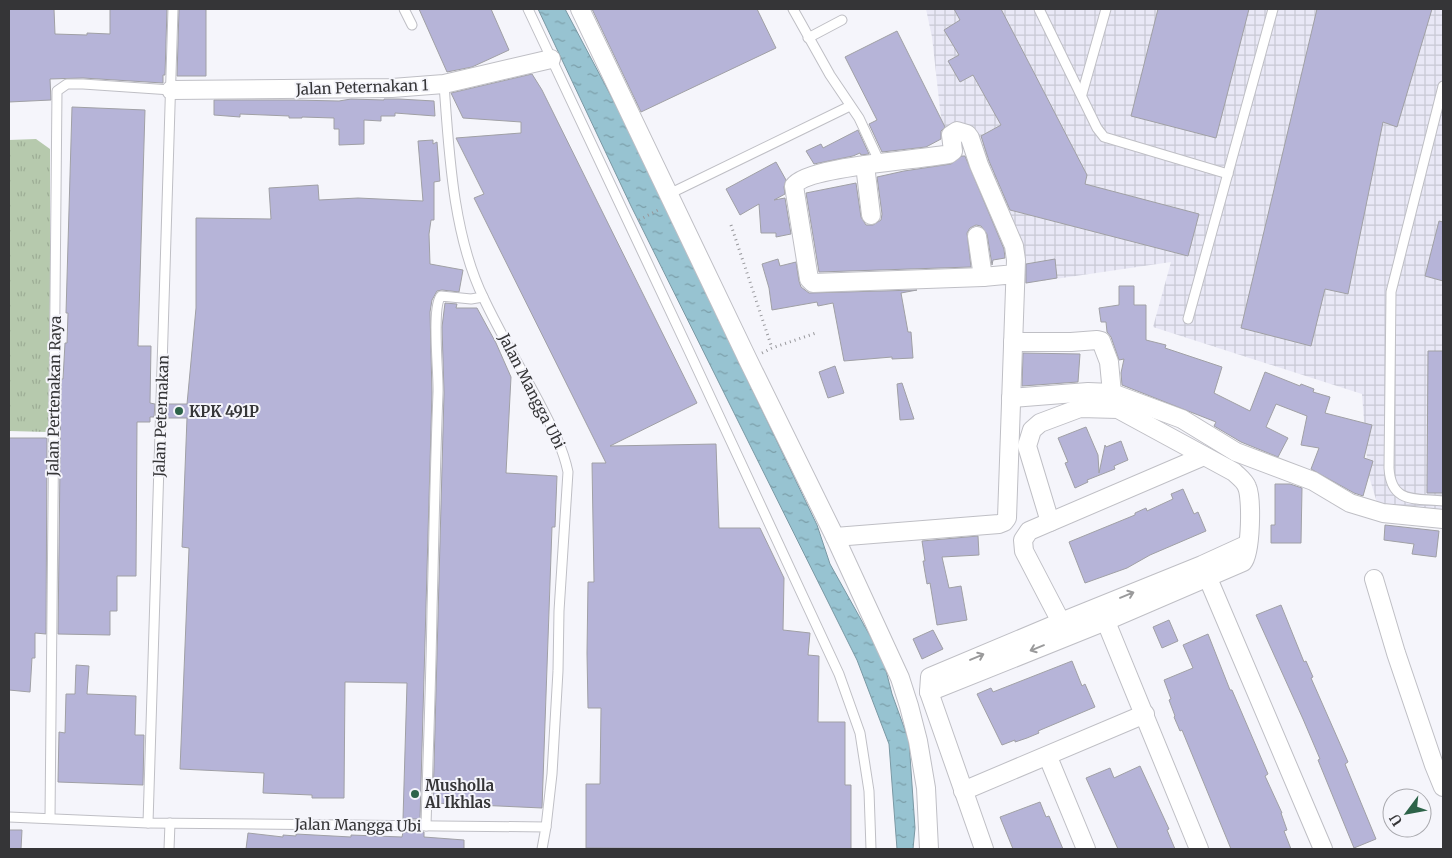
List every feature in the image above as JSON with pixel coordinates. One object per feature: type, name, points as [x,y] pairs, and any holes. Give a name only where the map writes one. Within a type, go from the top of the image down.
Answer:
[{"type":"street","points":[[580,9],[835,537],[896,670],[909,706],[918,741],[926,788],[929,849]]},
{"type":"street","name":"Jalan Peternakan 1","points":[[171,90],[392,88],[444,84],[551,59]]},
{"type":"street","points":[[835,537],[1004,522],[1007,518],[1016,260],[1014,246],[967,134],[957,131],[951,135],[953,151],[949,154],[872,164],[809,177],[799,180],[794,186],[810,281],[813,283],[983,277],[1015,274]]},
{"type":"street","points":[[871,215],[872,164]]},
{"type":"street","points":[[978,236],[983,277]]},
{"type":"street","points":[[1013,342],[1101,341],[1109,362],[1112,393]]},
{"type":"street","points":[[1012,398],[1088,392],[1112,393],[1182,419],[1236,452],[1312,481],[1350,503],[1383,513],[1443,519]]},
{"type":"street","points":[[984,849],[929,692],[1066,628],[1205,572],[1243,562],[1248,544],[1248,488],[1244,481],[1234,472],[1118,408],[1085,407],[1040,423],[1032,430],[1027,446],[1050,522]]},
{"type":"street","points":[[1066,628],[1024,551],[1023,540],[1029,531],[1204,456]]},
{"type":"street","points":[[1205,572],[1323,849]]},
{"type":"street","points":[[1374,579],[1396,653],[1443,787]]},
{"type":"street","points":[[1103,614],[1200,849]]},
{"type":"street","points":[[964,792],[1145,714]]},
{"type":"street","points":[[1048,757],[1086,849]]},
{"type":"lane","name":"Jalan Peternakan","points":[[148,823],[173,9]]},
{"type":"lane","points":[[404,9],[412,25]]},
{"type":"lane","points":[[528,9],[839,674],[860,733],[869,791],[871,849]]},
{"type":"lane","points":[[793,9],[808,38],[862,123],[872,164]]},
{"type":"lane","points":[[1039,9],[1104,138],[1228,174]]},
{"type":"lane","points":[[1082,94],[1106,9]]},
{"type":"lane","points":[[1188,319],[1273,9]]},
{"type":"lane","points":[[808,38],[842,20]]},
{"type":"lane","name":"Jalan Pertenakan Raya","points":[[50,818],[57,91],[67,84],[171,90]]},
{"type":"lane","name":"Jalan Mangga Ubi","points":[[444,84],[450,167],[460,225],[470,262],[483,297],[561,447],[568,472],[552,764],[542,849]]},
{"type":"lane","points":[[1443,86],[1391,292],[1389,468],[1394,490],[1401,496],[1443,501]]},
{"type":"lane","points":[[669,194],[850,106]]},
{"type":"lane","points":[[426,826],[434,476],[439,379],[436,322],[438,300],[441,296],[471,299],[483,297]]},
{"type":"lane","name":"Jalan Mangga Ubi","points":[[9,817],[148,823],[546,827]]},
{"type":"lane","points":[[169,849],[170,823]]},
{"type":"path","points":[[638,220],[659,209]]},
{"type":"path","points":[[730,225],[772,348]]},
{"type":"path","points":[[748,360],[772,348],[816,333]]},
{"type":"shaded area","points":[[926,9],[1443,9],[1443,516],[1378,506],[1368,473],[1362,394],[1153,327],[1171,262],[1014,285],[1016,250],[964,127],[942,127],[932,37]]},
{"type":"green space","points":[[36,139],[50,149],[48,432],[9,431],[9,140]]},
{"type":"water","points":[[538,9],[565,9],[675,217],[727,337],[817,525],[830,564],[883,659],[892,694],[909,741],[915,828],[913,849],[897,849],[889,744],[857,660],[631,206]]},
{"type":"building","points":[[9,9],[54,9],[55,34],[87,35],[87,33],[110,34],[110,9],[167,9],[165,75],[163,75],[163,83],[83,78],[50,79],[51,100],[9,102]]},
{"type":"building","points":[[179,9],[206,9],[206,76],[177,76]]},
{"type":"building","points":[[419,9],[491,9],[509,50],[472,67],[447,72]]},
{"type":"building","points":[[592,9],[757,9],[776,48],[641,112]]},
{"type":"building","points":[[954,9],[1001,9],[1087,175],[1085,184],[1199,214],[1188,256],[1010,210],[989,161],[981,136],[1001,125],[973,75],[960,82],[948,61],[959,55],[944,30],[960,20]]},
{"type":"building","points":[[1158,9],[1249,9],[1216,138],[1131,116]]},
{"type":"building","points":[[1317,9],[1432,9],[1397,127],[1383,122],[1348,294],[1325,289],[1311,346],[1241,328]]},
{"type":"building","points":[[897,31],[945,127],[941,131],[941,139],[926,147],[882,152],[869,124],[877,120],[845,57]]},
{"type":"building","points":[[532,74],[542,90],[697,403],[610,446],[716,444],[719,528],[760,528],[784,578],[783,630],[810,633],[808,655],[819,656],[818,722],[845,722],[845,785],[851,785],[851,849],[586,848],[586,784],[600,784],[601,708],[588,708],[588,582],[594,582],[592,463],[606,463],[474,198],[484,194],[456,138],[521,133],[521,122],[463,118],[451,93]]},
{"type":"building","points":[[351,99],[434,101],[435,116],[395,113],[395,116],[381,116],[381,121],[364,120],[364,144],[339,145],[339,129],[334,129],[334,118],[289,118],[289,116],[240,114],[240,117],[214,115],[214,100],[339,101]]},
{"type":"building","points":[[72,107],[145,110],[138,346],[151,346],[150,403],[155,404],[154,417],[150,417],[150,422],[137,422],[136,576],[117,576],[117,611],[110,611],[110,635],[58,634],[61,379],[63,379],[65,343],[67,343],[68,313],[66,313]]},
{"type":"building","points":[[858,130],[869,154],[861,155],[860,153],[814,164],[806,151],[821,144],[823,148]]},
{"type":"building","points":[[433,140],[433,144],[437,142],[440,181],[434,182],[434,220],[431,220],[429,234],[430,264],[463,270],[459,292],[437,291],[432,300],[430,312],[432,393],[420,819],[403,819],[407,683],[345,682],[344,798],[312,798],[312,795],[263,793],[264,773],[180,769],[189,548],[182,547],[187,418],[167,418],[167,404],[187,404],[196,308],[196,218],[271,219],[269,188],[318,185],[319,200],[358,198],[423,201],[418,141]]},
{"type":"building","points":[[965,156],[1004,249],[1005,258],[993,260],[992,265],[987,234],[981,226],[976,225],[970,228],[967,233],[971,267],[819,272],[806,193],[856,183],[861,217],[866,225],[873,225],[881,220],[882,214],[877,177],[951,164]]},
{"type":"building","points":[[776,162],[786,180],[785,194],[774,200],[785,198],[791,234],[776,237],[776,233],[761,233],[759,204],[740,215],[726,189]]},
{"type":"building","points":[[1439,221],[1443,222],[1443,281],[1425,276]]},
{"type":"building","points":[[778,259],[780,266],[796,262],[801,287],[809,293],[917,290],[901,293],[908,332],[911,332],[913,358],[892,359],[892,357],[844,361],[833,303],[818,306],[817,302],[772,310],[769,288],[762,264]]},
{"type":"building","points":[[1055,259],[1057,278],[1026,283],[1026,264]]},
{"type":"building","points":[[1119,286],[1134,286],[1134,305],[1146,305],[1146,340],[1166,345],[1165,348],[1222,367],[1214,393],[1250,411],[1265,372],[1300,386],[1301,384],[1314,389],[1313,392],[1330,397],[1325,413],[1372,425],[1364,458],[1373,461],[1363,496],[1311,469],[1319,448],[1301,445],[1307,416],[1276,404],[1266,427],[1288,438],[1278,457],[1241,442],[1214,426],[1216,422],[1122,385],[1121,373],[1124,359],[1119,360],[1111,337],[1107,332],[1106,322],[1101,322],[1099,308],[1119,305]]},
{"type":"building","points":[[445,303],[457,304],[456,308],[477,308],[496,343],[511,377],[506,473],[557,476],[555,527],[552,527],[542,808],[433,803],[444,393],[442,327]]},
{"type":"building","points":[[1428,351],[1443,351],[1443,493],[1427,493]]},
{"type":"building","points":[[1023,353],[1080,354],[1078,382],[1022,386]]},
{"type":"building","points":[[835,366],[844,393],[828,398],[819,372]]},
{"type":"building","points":[[902,383],[914,419],[900,420],[897,384]]},
{"type":"building","points":[[1086,427],[1098,455],[1099,473],[1105,445],[1106,447],[1121,441],[1128,460],[1114,466],[1115,469],[1087,480],[1088,482],[1075,488],[1065,463],[1068,462],[1058,438]]},
{"type":"building","points":[[9,438],[47,438],[46,634],[35,633],[35,658],[32,658],[30,692],[9,690]]},
{"type":"building","points":[[1275,484],[1290,484],[1302,488],[1301,543],[1271,543],[1271,525],[1275,525]]},
{"type":"building","points":[[1183,489],[1194,514],[1198,512],[1206,531],[1150,555],[1127,568],[1085,583],[1069,542],[1135,515],[1135,513],[1146,508],[1147,511],[1173,499],[1171,494]]},
{"type":"building","points":[[1385,525],[1439,531],[1436,557],[1412,554],[1414,544],[1384,540]]},
{"type":"building","points":[[978,536],[979,555],[942,557],[949,588],[961,586],[967,620],[937,625],[930,583],[927,584],[922,541]]},
{"type":"building","points":[[1281,605],[1348,762],[1345,764],[1376,839],[1354,848],[1318,760],[1320,759],[1256,615]]},
{"type":"building","points":[[1169,620],[1178,641],[1162,648],[1153,627]]},
{"type":"building","points":[[933,630],[943,649],[922,659],[913,639]]},
{"type":"building","points":[[1208,634],[1230,690],[1232,690],[1268,774],[1265,776],[1282,813],[1287,830],[1284,831],[1291,849],[1231,849],[1182,730],[1180,731],[1174,717],[1169,700],[1171,699],[1164,680],[1193,668],[1183,645]]},
{"type":"building","points":[[1072,661],[1082,686],[1085,684],[1095,707],[1038,731],[1039,733],[1027,738],[1002,745],[977,694],[991,688],[993,692]]},
{"type":"building","points":[[76,665],[89,666],[87,694],[136,696],[135,735],[144,735],[143,785],[58,782],[59,732],[65,733],[66,694],[75,694]]},
{"type":"building","points":[[1140,766],[1169,829],[1167,830],[1175,849],[1118,849],[1086,778],[1110,768],[1114,778]]},
{"type":"building","points":[[1040,802],[1046,817],[1049,816],[1063,849],[1013,849],[1000,817]]},
{"type":"building","points":[[9,830],[22,830],[21,849],[9,849]]},
{"type":"building","points":[[403,832],[424,832],[424,837],[464,840],[464,849],[246,849],[248,833],[283,837],[283,835],[296,836],[296,834],[402,837]]},
{"type":"place","name":"KPK 491P","points":[[179,411]]},
{"type":"place","name":"Musholla Al Ikhlas","points":[[415,794]]}]
